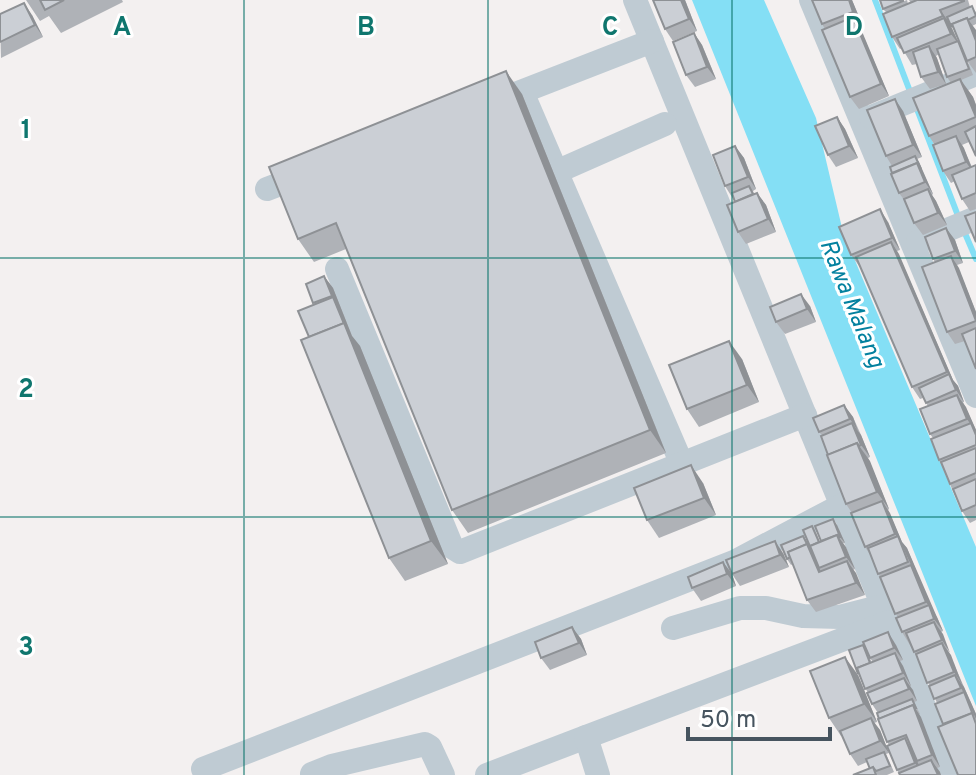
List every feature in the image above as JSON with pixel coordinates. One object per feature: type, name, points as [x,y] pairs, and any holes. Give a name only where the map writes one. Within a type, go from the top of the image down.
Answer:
[{"type":"street","points":[[635,0],[952,775]]},
{"type":"street","points":[[811,0],[870,117],[923,240],[976,396]]},
{"type":"street","points":[[465,114],[652,41]]},
{"type":"street","points":[[870,117],[976,74]]},
{"type":"street","points":[[522,92],[681,462]]},
{"type":"street","points":[[556,172],[665,124]]},
{"type":"street","points":[[267,189],[324,167]]},
{"type":"street","points":[[923,240],[976,218]]},
{"type":"street","points":[[337,269],[452,547],[460,552],[805,415]]},
{"type":"street","points":[[203,769],[734,562],[842,505]]},
{"type":"street","points":[[673,628],[740,608],[766,608],[803,616],[886,614]]},
{"type":"street","points":[[487,775],[886,614]]},
{"type":"street","points":[[586,737],[598,775]]},
{"type":"street","points":[[312,774],[332,766],[425,744],[430,747],[443,775]]},
{"type":"water","name":"Rawa Malang","points":[[692,0],[764,0],[816,118],[843,232],[976,547],[976,706]]},
{"type":"building","points":[[40,0],[64,0],[45,10]]},
{"type":"building","points":[[653,0],[681,0],[689,19],[665,29]]},
{"type":"building","points":[[812,0],[849,0],[853,12],[822,24]]},
{"type":"building","points":[[880,0],[903,0],[903,1],[883,9]]},
{"type":"building","points":[[917,0],[964,1],[940,10],[943,16],[892,37],[883,14]]},
{"type":"building","points":[[24,3],[35,25],[0,42],[0,14]]},
{"type":"building","points":[[972,6],[976,16],[951,26],[947,17]]},
{"type":"building","points":[[853,17],[881,84],[850,97],[822,30]]},
{"type":"building","points":[[944,18],[951,34],[904,53],[897,38]]},
{"type":"building","points":[[967,18],[976,41],[976,57],[967,61],[952,24]]},
{"type":"building","points":[[694,33],[707,67],[686,75],[673,42]]},
{"type":"building","points":[[958,41],[969,69],[947,77],[937,49]]},
{"type":"building","points":[[929,46],[938,72],[921,77],[913,52]]},
{"type":"building","points":[[506,71],[650,430],[452,510],[336,223],[298,239],[269,167]]},
{"type":"building","points":[[960,79],[976,117],[929,136],[913,98]]},
{"type":"building","points":[[895,99],[913,145],[886,156],[867,110]]},
{"type":"building","points":[[837,117],[849,146],[828,155],[815,126]]},
{"type":"building","points":[[976,126],[976,156],[965,132]]},
{"type":"building","points":[[956,136],[966,162],[943,171],[933,145]]},
{"type":"building","points":[[735,146],[748,177],[725,186],[713,155]]},
{"type":"building","points":[[915,156],[921,169],[917,163],[892,173],[890,167]]},
{"type":"building","points":[[917,163],[925,182],[899,193],[891,174]]},
{"type":"building","points":[[976,165],[976,193],[962,199],[952,175]]},
{"type":"building","points":[[749,186],[753,194],[735,202],[732,193]]},
{"type":"building","points":[[928,189],[938,213],[914,223],[904,199]]},
{"type":"building","points":[[757,193],[768,219],[738,232],[727,205]]},
{"type":"building","points":[[880,209],[892,238],[851,255],[839,227]]},
{"type":"building","points":[[976,212],[976,242],[965,216]]},
{"type":"building","points":[[946,228],[955,251],[933,259],[925,237]]},
{"type":"building","points":[[891,242],[947,372],[912,387],[856,257]]},
{"type":"building","points":[[951,256],[976,321],[947,332],[922,267]]},
{"type":"building","points":[[324,276],[332,296],[313,303],[306,284]]},
{"type":"building","points":[[801,294],[807,309],[776,322],[770,307]]},
{"type":"building","points":[[333,297],[344,323],[309,337],[298,311]]},
{"type":"building","points":[[344,323],[431,541],[389,558],[301,340]]},
{"type":"building","points":[[976,328],[976,369],[962,334]]},
{"type":"building","points":[[729,341],[747,385],[687,409],[669,365]]},
{"type":"building","points":[[949,374],[956,390],[926,403],[919,388]]},
{"type":"building","points":[[957,395],[967,419],[930,434],[920,409]]},
{"type":"building","points":[[844,405],[850,419],[819,432],[813,418]]},
{"type":"building","points":[[852,423],[861,445],[857,443],[828,455],[821,436]]},
{"type":"building","points":[[971,423],[976,445],[939,460],[931,439]]},
{"type":"building","points":[[857,443],[877,492],[846,504],[827,455]]},
{"type":"building","points":[[976,448],[976,473],[950,484],[941,462]]},
{"type":"building","points":[[691,465],[704,498],[647,520],[634,488]]},
{"type":"building","points":[[976,479],[976,505],[962,511],[953,489]]},
{"type":"building","points":[[882,501],[895,534],[865,547],[851,513]]},
{"type":"building","points":[[833,519],[840,537],[837,535],[821,541],[815,526]]},
{"type":"building","points":[[812,526],[819,542],[810,546],[811,549],[803,530]]},
{"type":"building","points":[[837,535],[846,557],[819,568],[810,546]]},
{"type":"building","points":[[803,536],[807,544],[788,552],[790,557],[787,559],[781,545]]},
{"type":"building","points":[[898,536],[908,562],[878,574],[868,548]]},
{"type":"building","points":[[775,541],[780,555],[732,574],[726,560]]},
{"type":"building","points":[[807,544],[819,572],[847,561],[856,583],[807,600],[788,552]]},
{"type":"building","points":[[723,562],[727,574],[692,588],[688,577]]},
{"type":"building","points":[[911,565],[926,602],[895,614],[880,577]]},
{"type":"building","points":[[929,605],[934,619],[902,632],[896,618]]},
{"type":"building","points":[[934,622],[942,640],[914,652],[906,633]]},
{"type":"building","points":[[572,627],[579,643],[541,658],[535,642]]},
{"type":"building","points":[[888,632],[894,648],[870,658],[863,642]]},
{"type":"building","points":[[942,643],[954,672],[927,683],[916,654]]},
{"type":"building","points":[[863,645],[870,663],[857,668],[858,674],[849,650]]},
{"type":"building","points":[[895,653],[903,673],[865,689],[857,668]]},
{"type":"building","points":[[845,657],[864,704],[829,718],[810,671]]},
{"type":"building","points":[[955,675],[961,688],[934,699],[929,686]]},
{"type":"building","points":[[904,678],[909,689],[872,704],[867,693]]},
{"type":"building","points":[[964,692],[973,715],[943,724],[935,704]]},
{"type":"building","points":[[912,699],[916,708],[913,705],[879,719],[877,713]]},
{"type":"building","points":[[913,705],[932,755],[917,761],[906,735],[887,742],[878,719]]},
{"type":"building","points":[[972,713],[976,724],[976,775],[958,775],[938,727]]},
{"type":"building","points":[[871,718],[880,741],[850,754],[840,731]]},
{"type":"building","points":[[905,738],[915,763],[897,770],[887,746]]},
{"type":"building","points":[[884,752],[890,766],[876,771],[873,767],[870,769],[866,759]]},
{"type":"building","points":[[931,760],[938,775],[899,773]]},
{"type":"building","points":[[873,767],[876,775],[853,775]]},
{"type":"waterway","points":[[875,0],[911,94]]},
{"type":"waterway","points":[[915,104],[960,221]]},
{"type":"waterway","points":[[964,231],[976,259]]}]
